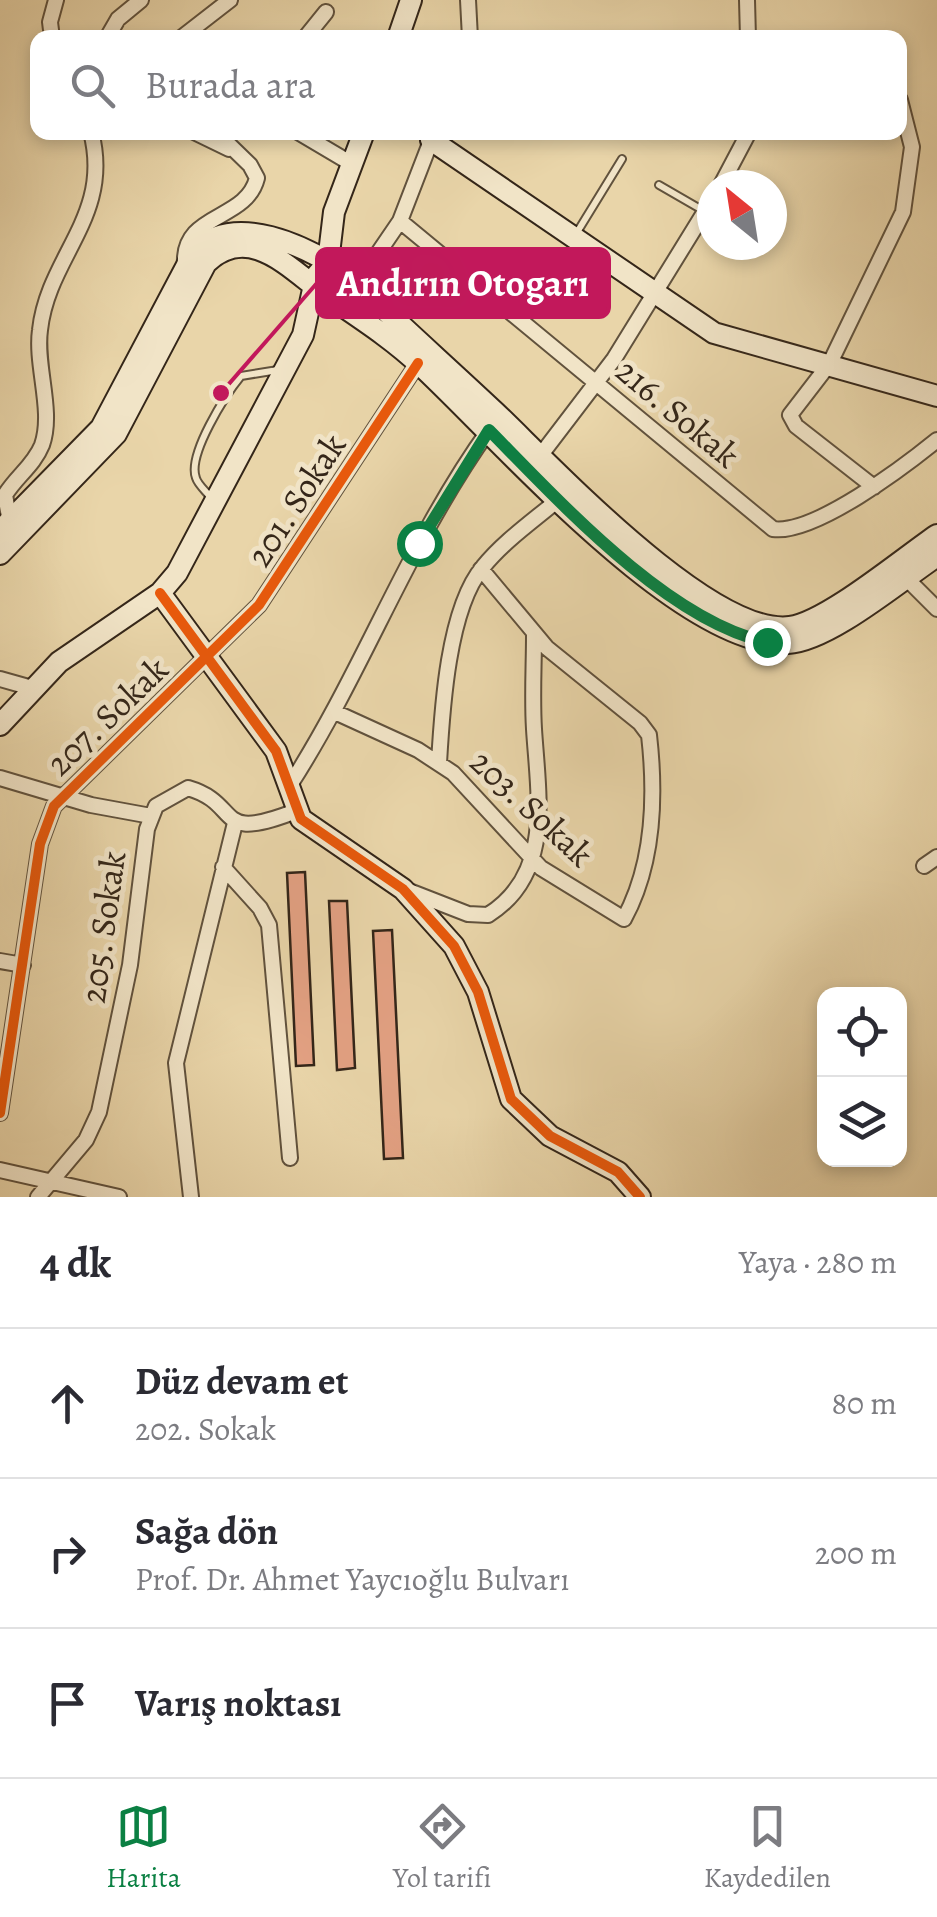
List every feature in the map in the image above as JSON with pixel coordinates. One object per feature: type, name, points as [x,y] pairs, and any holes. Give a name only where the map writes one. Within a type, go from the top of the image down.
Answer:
[{"type":"main road","points":[[401,30],[410,0]]},
{"type":"main road","points":[[0,725],[32,688],[80,644],[160,593],[177,573],[302,335],[313,283],[328,262],[331,224],[361,140]]},
{"type":"main road","points":[[439,140],[727,338],[830,363],[937,396]]},
{"type":"main road","points":[[5,526],[101,428],[186,264],[212,238],[244,232],[328,262],[357,284],[534,462],[559,499],[652,580],[702,614],[756,640],[802,641],[937,556]]},
{"type":"main road","points":[[0,554],[116,434],[190,288],[213,256],[238,247],[258,248],[376,327],[489,430],[723,608],[773,627],[792,626],[814,618],[937,535]]},
{"type":"main road","points":[[302,335],[357,284]]},
{"type":"main road","points":[[160,593],[276,751],[296,811],[321,836],[403,889],[441,927],[472,979],[510,1099],[550,1136],[618,1172],[640,1197]]},
{"type":"street","points":[[51,30],[56,0]]},
{"type":"street","points":[[112,30],[118,19],[141,0]]},
{"type":"street","points":[[191,30],[230,0]]},
{"type":"street","points":[[468,0],[470,30]]},
{"type":"street","points":[[746,0],[748,30]]},
{"type":"street","points":[[311,30],[326,12]]},
{"type":"street","points":[[874,488],[791,422],[792,409],[830,363],[907,197],[912,147],[907,127]]},
{"type":"street","points":[[5,526],[5,494],[43,442],[40,331],[46,305],[92,200],[96,158],[93,140]]},
{"type":"street","points":[[212,140],[236,151]]},
{"type":"street","points":[[186,264],[184,249],[194,232],[217,215],[237,208],[254,187],[254,170],[224,140]]},
{"type":"street","points":[[312,140],[352,164]]},
{"type":"street","points":[[357,284],[400,221],[431,140]]},
{"type":"street","points":[[729,170],[745,140]]},
{"type":"street","name":"216. Sokak","points":[[400,221],[773,529],[820,515],[874,488],[937,440]]},
{"type":"street","points":[[534,462],[596,384],[697,224]]},
{"type":"street","name":"201. Sokak","points":[[207,657],[275,583],[418,363]]},
{"type":"street","points":[[290,786],[336,713],[433,517],[489,430]]},
{"type":"street","points":[[439,763],[452,653],[468,596],[481,568],[559,499]]},
{"type":"street","name":"203. Sokak","points":[[336,713],[439,763],[468,786],[532,858],[568,888],[624,919],[643,882],[651,798],[646,728],[592,688],[534,635],[481,568]]},
{"type":"street","points":[[905,577],[937,609]]},
{"type":"street","points":[[403,889],[468,914],[488,915],[517,888],[532,858],[540,818],[534,635]]},
{"type":"street","name":"207. Sokak","points":[[0,1113],[40,844],[61,798],[207,657]]},
{"type":"street","points":[[0,679],[32,688]]},
{"type":"street","points":[[0,778],[61,798],[151,816]]},
{"type":"street","name":"205. Sokak","points":[[38,1197],[80,1149],[99,1112],[126,988],[151,816],[166,798],[188,788],[235,823]]},
{"type":"street","points":[[191,1197],[176,1063],[223,867],[235,823],[269,822],[296,811]]},
{"type":"street","points":[[924,866],[937,857]]},
{"type":"street","points":[[223,867],[260,908],[269,925],[290,1158]]},
{"type":"street","points":[[0,961],[24,966]]},
{"type":"street","points":[[0,1170],[119,1197]]},
{"type":"lane","points":[[575,235],[622,159]]},
{"type":"lane","points":[[658,185],[697,201]]},
{"type":"lane","points":[[215,503],[195,477],[195,460],[224,396],[241,376],[284,369]]},
{"type":"building","points":[[305,872],[314,1065],[296,1066],[287,873]]},
{"type":"building","points":[[329,901],[347,901],[355,1068],[337,1070]]},
{"type":"building","points":[[392,930],[403,1158],[384,1159],[373,931]]},
{"type":"cycle path","points":[[0,1113],[40,844],[54,806],[259,605],[418,363]]},
{"type":"cycle path","points":[[160,593],[276,751],[301,819],[403,889],[454,946],[478,992],[511,1099],[550,1136],[618,1172],[640,1197]]},
{"type":"place","name":"Andırın Otogarı","points":[[221,393]]},
{"type":"route","points":[[419,543],[451,485],[489,430],[589,529],[634,567],[702,614],[739,634],[767,642]]}]
